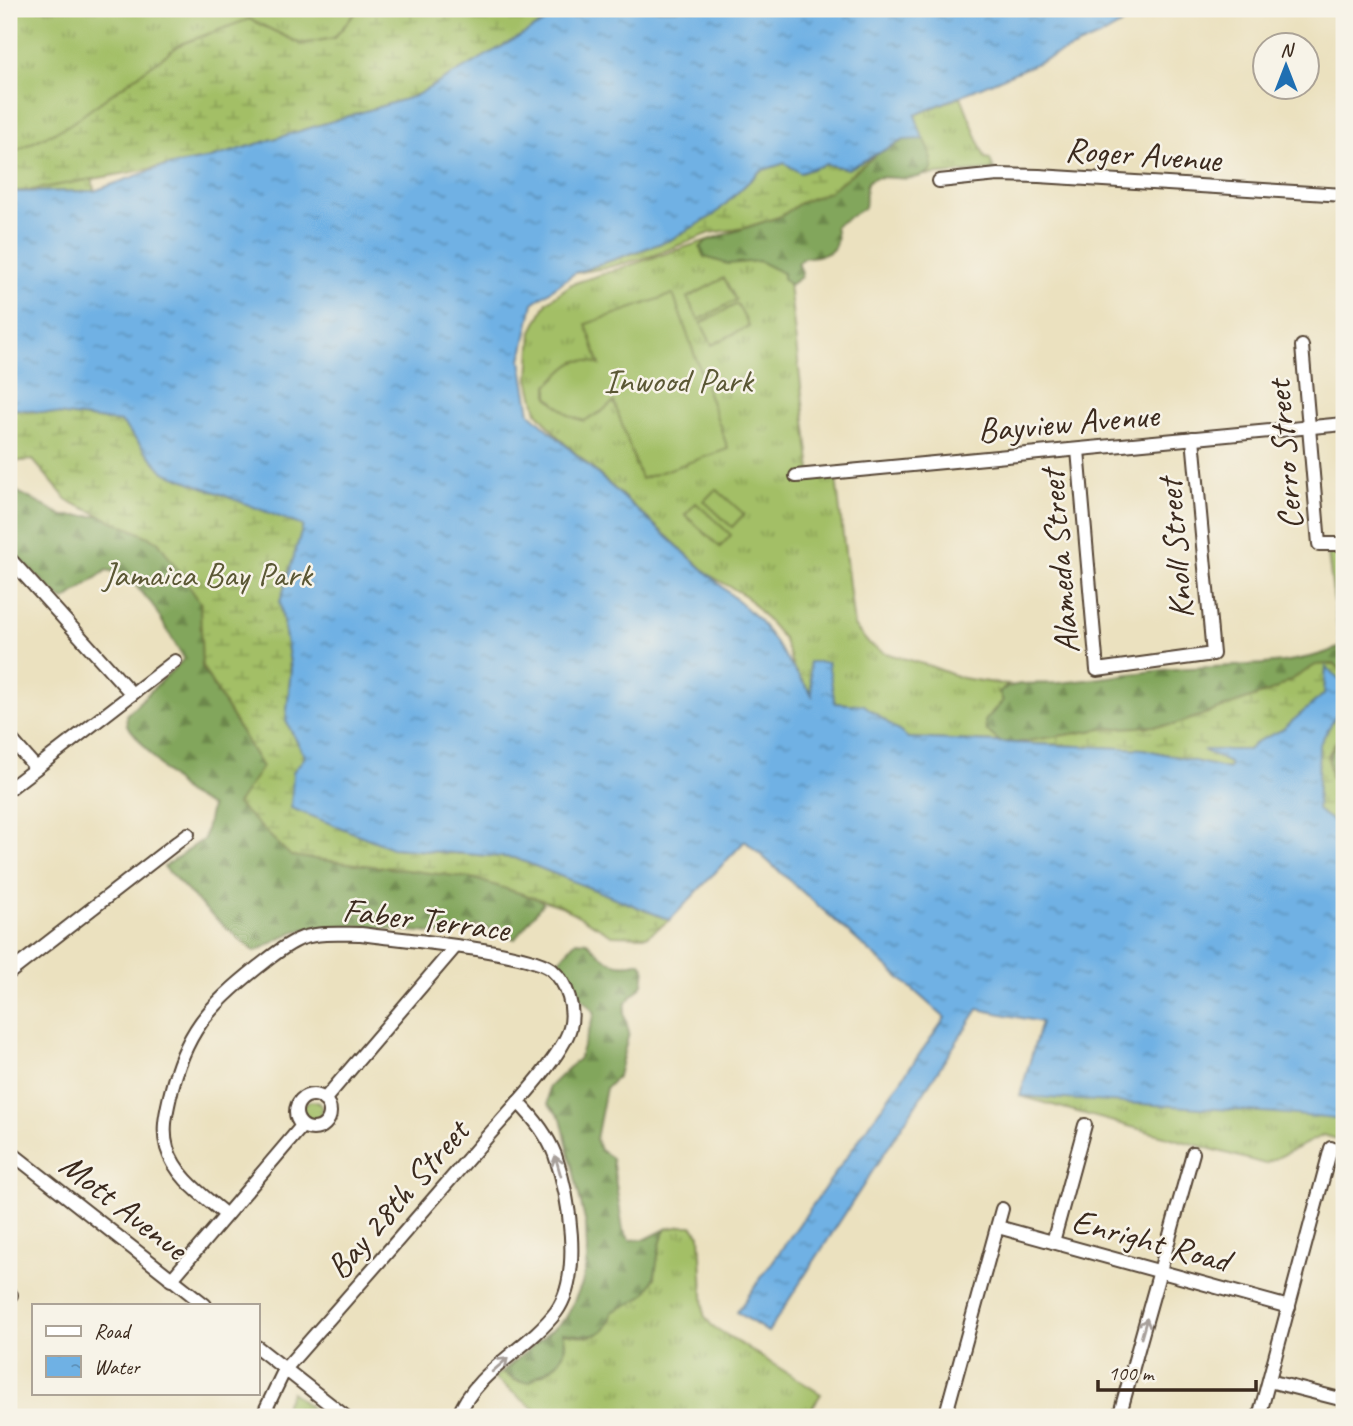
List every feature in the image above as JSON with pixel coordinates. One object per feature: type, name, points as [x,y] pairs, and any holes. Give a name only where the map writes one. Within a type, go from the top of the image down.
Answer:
[{"type":"street","name":"Roger Avenue","points":[[939,181],[999,174],[1344,195]]},
{"type":"street","name":"Cerro Street","points":[[1302,346],[1319,544],[1340,544]]},
{"type":"street","name":"Bayview Avenue","points":[[796,476],[1344,424]]},
{"type":"street","name":"Knoll Street","points":[[1097,670],[1213,654],[1193,438]]},
{"type":"street","name":"Alameda Street","points":[[1078,450],[1097,670]]},
{"type":"street","points":[[9,558],[132,694]]},
{"type":"street","points":[[9,789],[174,661]]},
{"type":"street","points":[[9,737],[36,768]]},
{"type":"street","points":[[9,973],[188,834]]},
{"type":"street","name":"Faber Terrace","points":[[226,1216],[180,1173],[168,1150],[164,1122],[176,1071],[193,1031],[210,1009],[269,958],[303,938],[338,933],[361,934],[520,958],[550,968],[560,979],[567,992],[572,1017]]},
{"type":"street","points":[[324,1100],[456,947]]},
{"type":"street","name":"Bay 28th Street","points":[[262,1417],[285,1369],[517,1102],[562,1046],[572,1017]]},
{"type":"street","points":[[314,1095],[324,1100],[330,1110],[324,1126],[313,1130],[302,1126],[296,1117],[300,1101],[314,1095]]},
{"type":"street","points":[[458,1417],[472,1390],[531,1338],[556,1311],[569,1279],[569,1222],[554,1153],[541,1128],[517,1102]]},
{"type":"street","points":[[1053,1242],[1085,1125]]},
{"type":"street","points":[[170,1280],[302,1126]]},
{"type":"street","points":[[1259,1417],[1331,1148]]},
{"type":"street","name":"Mott Avenue","points":[[9,1151],[204,1304]]},
{"type":"street","points":[[1119,1417],[1193,1153]]},
{"type":"street","points":[[945,1417],[1002,1209]]},
{"type":"street","name":"Enright Road","points":[[998,1227],[1289,1307]]},
{"type":"street","points":[[259,1349],[346,1417]]},
{"type":"street","points":[[1269,1381],[1344,1399]]},
{"type":"green space","points":[[9,9],[359,9],[334,38],[301,44],[249,19],[84,114],[94,191],[9,192]]},
{"type":"green space","points":[[359,9],[568,9],[415,96],[211,158],[9,192],[9,154],[69,125],[181,44],[249,19],[301,44],[334,38]]},
{"type":"green space","points":[[961,96],[985,158],[990,159],[994,170],[925,175],[932,169],[930,151],[915,115]]},
{"type":"green space","points":[[904,140],[925,140],[930,151],[932,169],[915,178],[871,179],[866,187],[865,207],[835,226],[837,236],[834,248],[825,254],[803,258],[798,263],[801,277],[790,285],[783,278],[783,273],[759,261],[728,264],[704,257],[700,248],[706,241],[781,216],[800,203],[828,192],[877,154]]},
{"type":"green space","points":[[877,154],[828,192],[800,203],[781,216],[744,228],[710,233],[652,256],[575,273],[670,240],[714,215],[760,171],[785,163],[801,173],[826,164],[848,169]]},
{"type":"green space","name":"Inwood Park","points":[[781,216],[811,471],[835,470],[854,626],[869,644],[885,653],[962,678],[1008,685],[999,692],[1003,701],[992,712],[987,730],[1000,742],[908,738],[864,705],[835,703],[813,696],[794,669],[783,638],[746,596],[711,576],[560,439],[537,412],[529,379],[532,331],[547,302],[572,284]]},
{"type":"green space","points":[[724,278],[736,300],[699,320],[687,298]]},
{"type":"green space","points":[[673,294],[728,449],[641,479],[614,402],[584,421],[570,416],[548,397],[548,385],[577,361],[600,365],[586,324]]},
{"type":"green space","points":[[737,304],[749,326],[712,345],[701,323]]},
{"type":"green space","name":"Jamaica Bay Park","points":[[9,410],[121,422],[164,472],[304,526],[280,602],[291,669],[286,721],[305,757],[392,848],[515,858],[670,920],[647,936],[612,935],[561,906],[472,878],[291,856],[237,804],[262,767],[202,666],[200,602],[158,541],[68,501],[33,460],[9,462]]},
{"type":"green space","points":[[12,489],[63,516],[103,516],[158,541],[200,602],[202,667],[262,767],[291,856],[472,878],[541,900],[543,903],[515,939],[479,925],[452,935],[358,926],[309,928],[293,932],[255,952],[206,910],[164,867],[204,839],[211,807],[186,793],[163,769],[127,725],[126,715],[184,659],[152,604],[127,576],[107,570],[65,600],[9,548],[9,490]]},
{"type":"green space","points":[[716,489],[744,514],[732,527],[704,501]]},
{"type":"green space","points":[[696,503],[731,535],[720,547],[685,515]]},
{"type":"green space","points":[[1344,552],[1344,645],[1340,647],[1328,554]]},
{"type":"green space","points":[[1344,645],[1344,670],[1333,664],[1316,665],[1274,690],[1174,725],[1103,729],[1015,743],[1000,742],[986,730],[985,721],[1003,701],[999,692],[1012,686],[1071,682],[1174,669],[1284,662],[1306,658]]},
{"type":"green space","points":[[1333,664],[1344,670],[1344,728],[1328,755],[1331,777],[1344,796],[1344,829],[1317,810],[1319,745],[1339,710],[1326,668],[1324,694],[1282,730],[1256,742],[1248,750],[1210,750],[1229,763],[1228,769],[1143,749],[1016,743],[1103,729],[1174,725],[1274,690],[1316,665]]},
{"type":"green space","points":[[1344,728],[1344,796],[1332,777],[1329,762],[1333,747]]},
{"type":"green space","points":[[576,941],[587,942],[616,964],[640,962],[645,968],[643,984],[626,1003],[624,1013],[629,1033],[618,1076],[606,1088],[596,1139],[600,1150],[612,1158],[623,1230],[630,1240],[646,1239],[666,1229],[654,1276],[645,1293],[634,1302],[612,1312],[609,1322],[600,1333],[587,1336],[563,1333],[565,1348],[560,1359],[532,1381],[524,1382],[502,1372],[566,1318],[582,1284],[587,1260],[586,1225],[561,1118],[548,1104],[548,1088],[579,1058],[595,1013],[574,990],[558,961]]},
{"type":"green space","points":[[1042,1026],[1344,1070],[1344,1141],[1323,1135],[1265,1164],[1020,1096]]},
{"type":"green space","points":[[312,1101],[320,1104],[323,1112],[320,1120],[312,1123],[304,1120],[301,1112],[304,1104]]},
{"type":"green space","points":[[692,1226],[700,1235],[704,1315],[712,1326],[821,1394],[806,1417],[545,1417],[494,1378],[502,1372],[517,1381],[533,1379],[560,1359],[565,1347],[563,1333],[588,1337],[610,1323],[612,1312],[655,1278],[658,1241],[666,1229]]},
{"type":"green space","points":[[291,1392],[322,1417],[279,1417]]},
{"type":"water","points":[[568,9],[1148,9],[1101,36],[915,115],[923,139],[903,140],[848,169],[826,164],[800,173],[785,163],[760,171],[714,215],[670,240],[575,273],[533,303],[521,360],[530,413],[760,621],[812,695],[809,662],[828,662],[835,703],[864,705],[908,738],[1143,749],[1228,769],[1229,763],[1203,750],[1248,750],[1256,742],[1282,730],[1324,694],[1326,667],[1341,681],[1339,710],[1319,745],[1317,810],[1344,829],[1344,1120],[1020,1096],[1041,1022],[978,1009],[768,1332],[737,1312],[945,1018],[745,841],[670,920],[515,858],[392,848],[291,808],[293,772],[305,757],[286,721],[291,669],[280,602],[303,526],[164,472],[121,422],[9,410],[9,192],[94,191],[158,168],[211,158],[415,96]]}]
